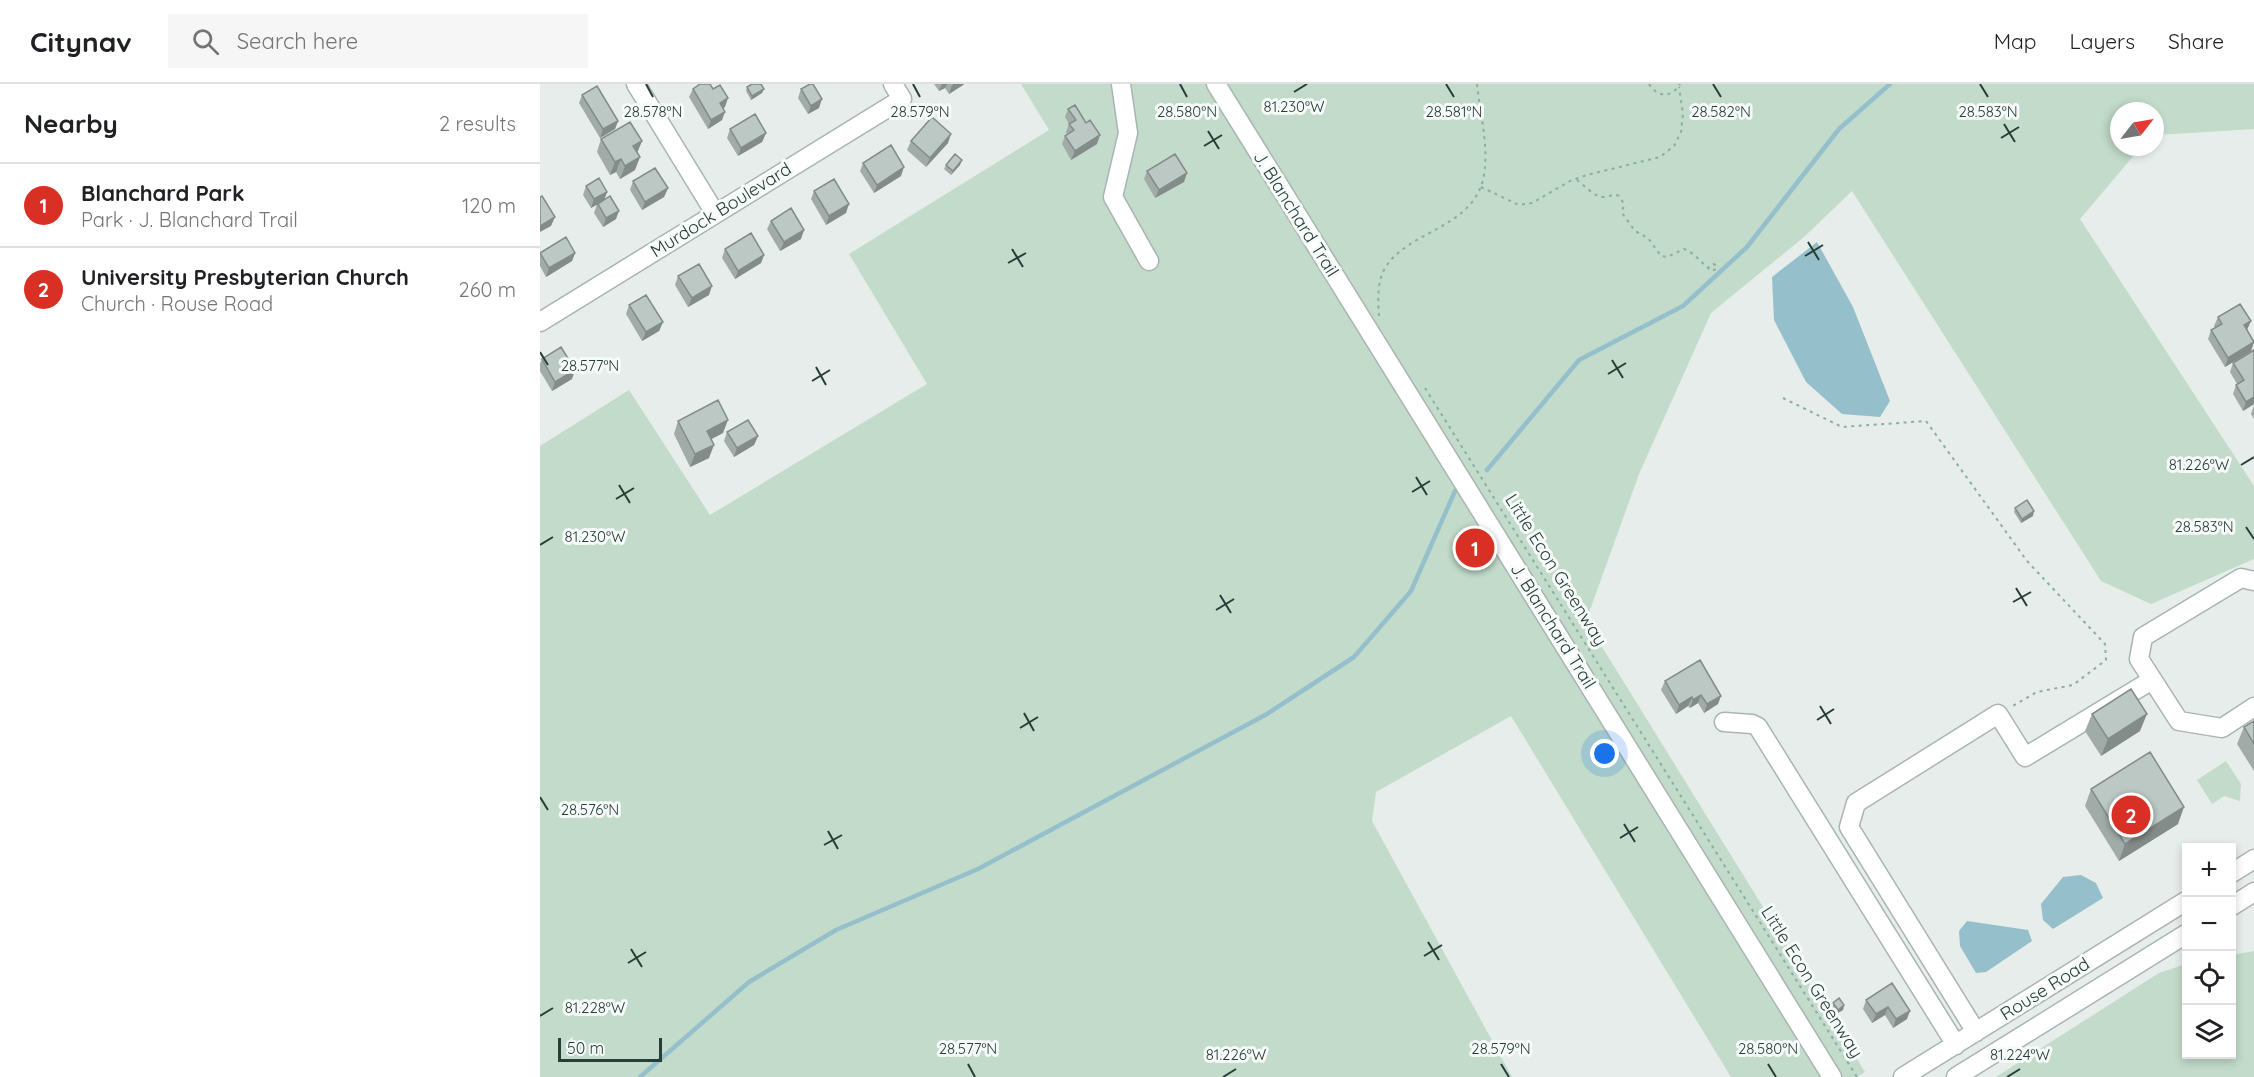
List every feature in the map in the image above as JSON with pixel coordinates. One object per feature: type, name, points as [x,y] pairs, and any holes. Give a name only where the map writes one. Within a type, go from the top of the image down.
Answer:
[{"type":"street","points":[[636,84],[715,213]]},
{"type":"street","points":[[1121,84],[1128,133],[1113,198],[1149,261]]},
{"type":"street","name":"J. Blanchard Trail","points":[[1216,84],[1832,1077]]},
{"type":"street","name":"Murdock Boulevard","points":[[540,322],[715,213],[897,91]]},
{"type":"street","points":[[2254,581],[2241,578],[2143,637],[2139,659],[2179,721],[2222,728],[2254,707]]},
{"type":"street","points":[[1976,1032],[1849,827],[1856,803],[1998,714],[2025,758],[2152,680]]},
{"type":"street","points":[[1724,722],[1752,724],[1758,727],[1956,1044]]},
{"type":"street","points":[[2236,870],[2254,859]]},
{"type":"street","points":[[2236,903],[2254,892]]},
{"type":"street","name":"Rouse Road","points":[[1903,1077],[2182,904]]},
{"type":"street","name":"Rouse Road","points":[[1956,1077],[2182,937]]},
{"type":"path","points":[[1379,318],[1380,285],[1386,267],[1404,250],[1463,212],[1481,187],[1485,154],[1477,84]]},
{"type":"path","points":[[1649,84],[1659,94],[1667,95],[1673,93],[1679,86]]},
{"type":"path","points":[[1481,187],[1519,205],[1532,203],[1558,187],[1587,175],[1659,157],[1674,146],[1681,132],[1683,122],[1679,86]]},
{"type":"path","points":[[1577,180],[1598,195],[1619,196],[1624,204],[1622,213],[1629,224],[1652,243],[1661,256],[1666,257],[1684,249],[1692,252],[1699,262],[1708,268]]},
{"type":"path","name":"Little Econ Greenway","points":[[1420,383],[1453,430],[1857,1077]]},
{"type":"path","points":[[1782,398],[1842,427],[1926,421],[2027,561],[2105,644],[2106,660],[2073,685],[2037,692],[1998,714]]},
{"type":"green space","points":[[1021,84],[2254,84],[2254,129],[2164,134],[2164,102],[2110,102],[2110,156],[2133,156],[2080,219],[2254,486],[2254,559],[2151,604],[2101,581],[1852,191],[1804,237],[1711,313],[1639,474],[1586,621],[1865,1072],[1857,1077],[1731,1077],[1511,716],[1376,792],[1372,821],[1512,1077],[540,1077],[540,446],[629,390],[710,515],[927,384],[849,254],[1049,130]]},
{"type":"green space","points":[[2226,761],[2241,784],[2240,801],[2224,796],[2212,804],[2197,780]]},
{"type":"green space","points":[[2254,951],[2254,1077],[1996,1077],[2159,973],[2182,965],[2182,1059],[2236,1059],[2236,954]]},
{"type":"water","points":[[1817,242],[1853,307],[1890,401],[1880,417],[1842,414],[1806,382],[1774,320],[1772,277]]},
{"type":"water","points":[[2081,875],[2096,883],[2103,898],[2053,929],[2043,920],[2041,904],[2063,877]]},
{"type":"water","points":[[1967,921],[2028,930],[2032,941],[1986,972],[1976,973],[1960,946],[1959,931]]},
{"type":"building","points":[[700,84],[710,84],[713,89],[720,85],[728,98],[720,103],[725,112],[711,120],[693,89]]},
{"type":"building","points":[[752,84],[761,84],[764,89],[752,96],[747,87]]},
{"type":"building","points":[[813,84],[822,99],[811,106],[801,89]]},
{"type":"building","points":[[597,86],[618,121],[603,129],[582,95]]},
{"type":"building","points":[[1075,105],[1086,123],[1090,120],[1100,135],[1075,151],[1065,136],[1074,130],[1069,124],[1076,120],[1068,109]]},
{"type":"building","points":[[755,114],[766,133],[741,148],[730,129]]},
{"type":"building","points":[[932,117],[951,134],[930,158],[911,141]]},
{"type":"building","points":[[630,122],[642,141],[633,146],[640,157],[625,166],[621,159],[615,162],[601,139]]},
{"type":"building","points":[[891,145],[904,167],[877,185],[863,163]]},
{"type":"building","points":[[955,154],[962,160],[953,171],[946,165]]},
{"type":"building","points":[[1175,154],[1187,173],[1159,190],[1147,171]]},
{"type":"building","points":[[655,168],[668,188],[645,202],[633,181]]},
{"type":"building","points":[[599,178],[607,192],[594,199],[586,186]]},
{"type":"building","points":[[834,179],[849,204],[829,216],[814,191]]},
{"type":"building","points":[[542,196],[555,217],[540,226],[540,197]]},
{"type":"building","points":[[610,196],[619,211],[606,218],[598,204]]},
{"type":"building","points":[[791,208],[804,230],[784,242],[771,221]]},
{"type":"building","points":[[751,233],[764,255],[738,271],[725,249]]},
{"type":"building","points":[[566,237],[575,253],[549,268],[540,253]]},
{"type":"building","points":[[699,264],[712,286],[692,298],[678,276]]},
{"type":"building","points":[[646,295],[663,322],[646,332],[629,305]]},
{"type":"building","points":[[2240,304],[2251,321],[2244,325],[2254,342],[2228,358],[2211,330],[2222,324],[2218,317]]},
{"type":"building","points":[[561,347],[575,370],[555,382],[542,359]]},
{"type":"building","points":[[2254,350],[2254,397],[2246,402],[2236,385],[2244,380],[2233,363]]},
{"type":"building","points":[[718,400],[728,420],[707,431],[714,445],[695,454],[678,421]]},
{"type":"building","points":[[748,420],[758,436],[737,448],[727,432]]},
{"type":"building","points":[[2027,500],[2034,511],[2022,519],[2015,508]]},
{"type":"building","points":[[1700,660],[1721,696],[1707,704],[1701,695],[1693,700],[1692,697],[1679,705],[1665,681]]},
{"type":"building","points":[[2131,689],[2147,714],[2108,739],[2092,714]]},
{"type":"building","points":[[2254,721],[2254,744],[2244,727]]},
{"type":"building","points":[[2150,752],[2184,807],[2125,844],[2091,789]]},
{"type":"building","points":[[1892,983],[1910,1011],[1896,1019],[1888,1007],[1876,1014],[1866,1000]]},
{"type":"building","points":[[1839,998],[1844,1005],[1838,1010],[1833,1003]]},
{"type":"waterway","points":[[1487,470],[1579,360],[1683,306],[1747,247],[1839,129],[1890,84]]},
{"type":"waterway","points":[[640,1077],[749,982],[836,930],[978,869],[1267,714],[1354,657],[1411,591],[1455,491]]},
{"type":"place","name":"Blanchard Park","points":[[1475,548]]},
{"type":"place","name":"University Presbyterian Church","points":[[2131,815]]}]
